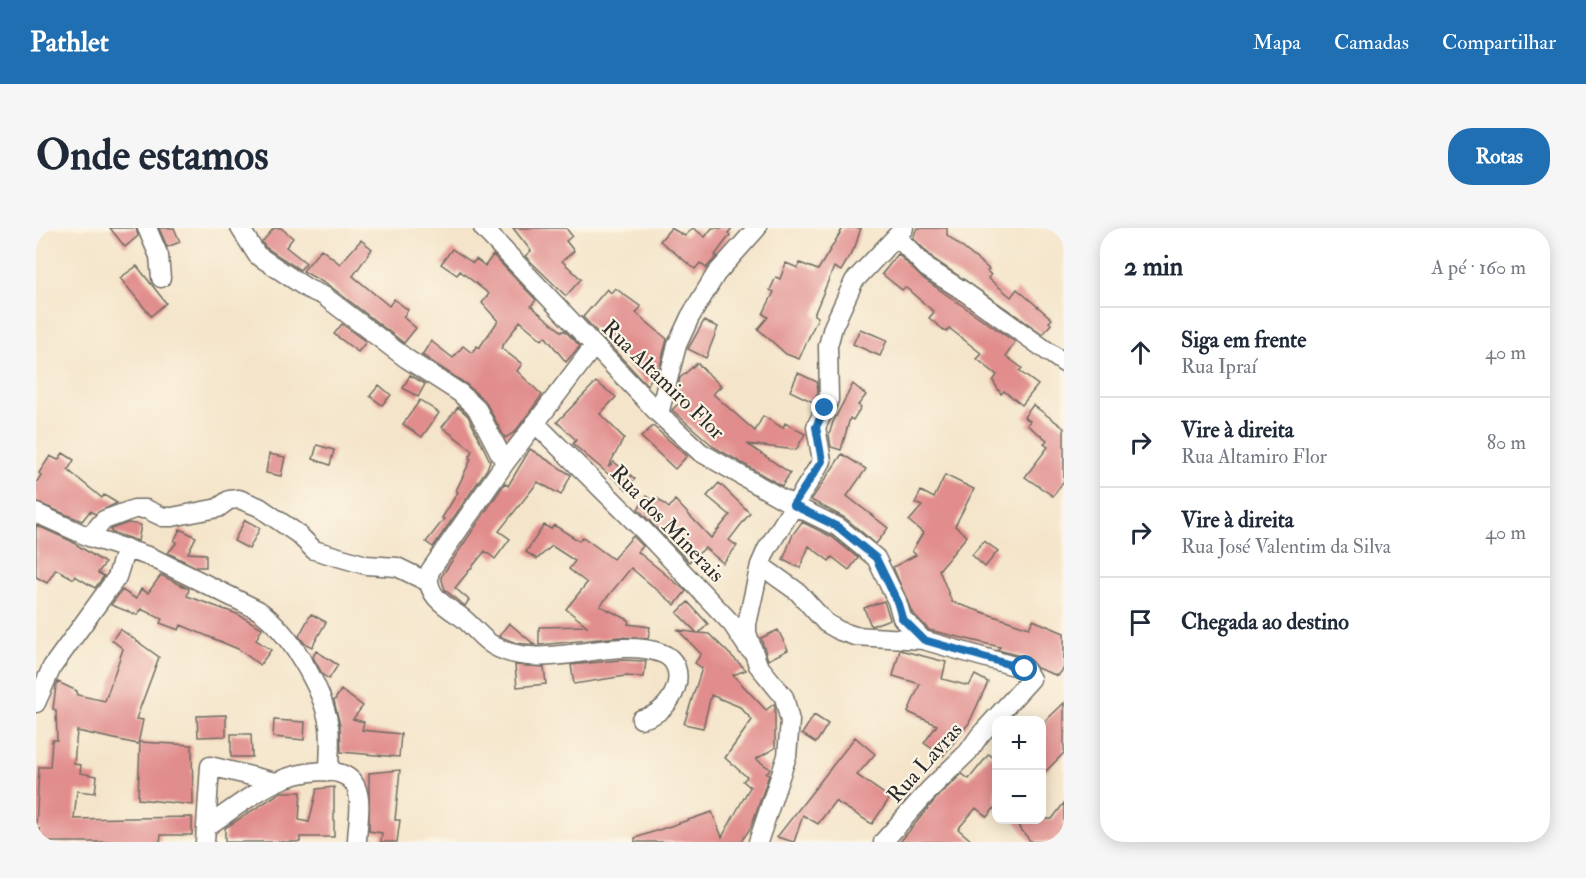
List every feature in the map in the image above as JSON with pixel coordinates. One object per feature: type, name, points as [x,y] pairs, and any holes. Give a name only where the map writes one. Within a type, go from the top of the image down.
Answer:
[{"type":"street","points":[[147,228],[159,256],[161,278]]},
{"type":"street","points":[[240,228],[257,255],[308,289],[324,296],[407,359],[460,393],[477,409],[505,463]]},
{"type":"street","points":[[659,414],[677,345],[690,317],[716,274],[757,228]]},
{"type":"street","name":"Rua Altamiro Flor","points":[[489,230],[594,346],[659,414],[700,452],[793,505],[838,527],[876,558],[897,601],[902,618],[924,640]]},
{"type":"street","points":[[902,231],[901,241],[927,268],[962,290],[1064,363]]},
{"type":"street","points":[[758,842],[787,756],[791,734],[784,697],[758,665],[747,633],[760,565],[793,505],[822,461],[816,427],[829,400],[828,346],[840,310],[859,274],[902,231]]},
{"type":"street","points":[[594,346],[505,463],[430,571],[428,582],[431,592],[493,646],[515,654],[567,655],[634,648],[663,654],[670,658],[675,671],[676,689],[665,709],[651,717],[641,719]]},
{"type":"street","name":"Rua dos Minerais","points":[[535,423],[643,530],[732,624],[758,665]]},
{"type":"street","points":[[88,537],[104,520],[134,509],[146,509],[163,517],[172,517],[218,508],[229,500],[239,498],[269,514],[298,534],[314,550],[366,565],[397,567],[428,582]]},
{"type":"street","points":[[36,513],[88,537],[150,557],[251,606],[273,621],[321,698],[329,727],[329,772]]},
{"type":"street","points":[[36,703],[52,667],[117,577],[126,548]]},
{"type":"street","points":[[760,565],[798,592],[826,622],[840,632],[855,636],[924,640]]},
{"type":"street","name":"Rua Lavras","points":[[884,842],[1031,679],[1025,669],[924,640]]},
{"type":"street","points":[[206,835],[210,766],[275,782],[329,772],[345,774],[355,785],[359,811],[357,842]]},
{"type":"street","points":[[206,835],[275,782]]},
{"type":"building","points":[[110,228],[136,228],[138,236],[125,247]]},
{"type":"building","points":[[159,228],[174,228],[180,242],[167,247]]},
{"type":"building","points":[[274,228],[281,228],[293,238],[286,247],[306,263],[300,270],[265,247],[262,242]]},
{"type":"building","points":[[513,228],[566,228],[572,236],[566,241],[574,251],[562,261],[581,279],[566,296],[525,256],[531,251]]},
{"type":"building","points":[[671,228],[685,236],[693,228],[705,237],[712,228],[732,228],[728,233],[730,235],[715,255],[717,256],[706,268],[700,263],[695,269],[660,241]]},
{"type":"building","points":[[843,228],[861,228],[855,247],[841,271],[834,267],[814,315],[818,317],[799,359],[786,354],[758,329],[768,317],[763,314],[774,292],[770,290],[776,277],[780,279],[786,263],[798,268],[800,263],[818,270]]},
{"type":"building","points":[[917,228],[947,228],[947,235],[989,269],[987,271],[991,275],[988,278],[1011,297],[1017,289],[1052,319],[1049,322],[1051,324],[1043,334],[934,259],[913,238]]},
{"type":"building","points":[[361,240],[372,249],[353,276],[389,306],[394,299],[408,310],[403,317],[416,328],[404,343],[331,287],[303,271],[321,249],[340,264]]},
{"type":"building","points":[[452,249],[473,263],[476,259],[485,266],[493,255],[536,300],[531,306],[562,332],[564,330],[580,346],[566,362],[545,336],[542,340],[520,321],[501,348],[522,364],[517,371],[542,395],[515,432],[505,438],[485,401],[466,384],[422,355],[431,341],[453,358],[463,346],[472,353],[477,346],[479,348],[498,321],[482,303],[489,294],[460,271],[457,275],[441,264]]},
{"type":"building","points":[[898,254],[921,277],[1015,342],[1006,356],[1022,368],[1019,371],[1038,385],[1022,405],[1004,391],[1001,394],[993,381],[997,375],[977,359],[982,354],[949,328],[946,332],[929,318],[934,312],[905,287],[902,290],[882,274]]},
{"type":"building","points":[[137,266],[166,303],[151,316],[120,278]]},
{"type":"building","points":[[615,288],[641,307],[636,313],[667,339],[660,366],[647,385],[583,317],[607,289],[611,293]]},
{"type":"building","points":[[704,321],[718,327],[706,358],[688,349]]},
{"type":"building","points":[[342,324],[366,342],[358,352],[334,334]]},
{"type":"building","points":[[860,329],[887,340],[880,356],[853,344]]},
{"type":"building","points":[[697,363],[721,386],[713,394],[755,431],[763,416],[783,428],[785,423],[805,434],[796,450],[747,444],[790,473],[782,486],[714,447],[672,410],[683,399],[677,391],[680,378]]},
{"type":"building","points":[[798,373],[817,382],[818,392],[813,402],[790,391]]},
{"type":"building","points":[[410,375],[425,384],[418,397],[403,388]]},
{"type":"building","points":[[596,382],[616,397],[600,414],[624,438],[608,467],[614,462],[635,479],[627,490],[573,444],[576,440],[557,422]]},
{"type":"building","points":[[853,384],[866,395],[858,405],[861,407],[853,420],[850,418],[841,450],[831,447],[829,435],[833,422]]},
{"type":"building","points":[[379,385],[391,395],[382,405],[370,396]]},
{"type":"building","points":[[420,400],[439,413],[422,437],[403,424]]},
{"type":"building","points":[[1033,405],[1064,428],[1064,481],[1053,496],[1025,477],[1048,447],[1044,444],[1047,440],[1027,425],[1030,421],[1024,417]]},
{"type":"building","points":[[458,407],[468,416],[490,461],[487,469],[433,547],[426,542],[444,519],[442,518],[458,492],[456,491],[471,459],[469,458],[472,450],[442,427]]},
{"type":"building","points":[[653,426],[687,456],[675,469],[641,437]]},
{"type":"building","points":[[317,445],[334,450],[330,465],[313,459]]},
{"type":"building","points":[[530,449],[571,475],[561,495],[538,482],[499,531],[510,539],[495,559],[485,551],[455,588],[469,600],[465,606],[445,590],[441,577],[505,483],[508,486]]},
{"type":"building","points":[[63,453],[74,460],[68,470],[102,498],[104,495],[117,503],[95,514],[90,511],[82,521],[36,502],[36,483],[41,475],[39,473],[50,456],[58,460]]},
{"type":"building","points":[[269,454],[285,457],[281,476],[266,473]]},
{"type":"building","points":[[842,454],[866,469],[847,496],[888,528],[876,544],[845,518],[811,500]]},
{"type":"building","points":[[945,475],[974,489],[955,526],[967,536],[939,570],[952,602],[1029,628],[1033,620],[1064,633],[1064,668],[1058,676],[1037,668],[1028,658],[998,650],[1000,647],[929,630],[912,612],[893,567],[916,555],[912,551],[923,533],[909,521],[922,506],[915,503],[921,491],[934,498]]},
{"type":"building","points":[[719,483],[750,513],[729,540],[737,546],[723,563],[705,548],[689,562],[638,509],[647,496],[654,501],[657,498],[669,508],[675,500],[711,538],[730,515],[707,496]]},
{"type":"building","points":[[245,520],[260,528],[249,549],[234,541]]},
{"type":"building","points":[[802,522],[832,537],[858,558],[849,570],[832,557],[829,561],[809,546],[800,568],[783,560],[793,534]]},
{"type":"building","points":[[128,523],[141,525],[138,541],[111,532],[111,529]]},
{"type":"building","points":[[36,525],[71,541],[105,563],[98,573],[104,576],[95,588],[75,576],[74,579],[56,569],[47,583],[36,577]]},
{"type":"building","points":[[544,525],[551,529],[554,525],[579,541],[583,537],[613,559],[633,536],[643,546],[638,552],[686,591],[675,605],[631,568],[600,606],[629,620],[628,624],[650,627],[648,639],[619,637],[539,645],[539,627],[587,626],[566,609],[587,583],[569,569],[575,561],[552,546],[537,559],[526,552]]},
{"type":"building","points":[[180,529],[196,537],[188,553],[206,554],[206,567],[196,567],[168,553],[177,542],[174,541]]},
{"type":"building","points":[[984,541],[998,551],[985,567],[972,555]]},
{"type":"building","points":[[161,575],[189,589],[187,596],[237,614],[262,628],[256,640],[271,650],[260,665],[238,649],[181,625],[179,630],[160,623],[162,619],[141,609],[137,615],[111,605],[122,590],[136,599],[141,589],[148,593]]},
{"type":"building","points":[[884,601],[890,619],[871,626],[864,608]]},
{"type":"building","points":[[688,602],[708,624],[699,633],[709,634],[746,670],[733,675],[766,710],[774,704],[775,748],[756,759],[770,769],[766,774],[769,775],[751,827],[741,842],[635,842],[635,838],[712,812],[722,837],[750,787],[743,781],[747,777],[725,758],[752,720],[740,707],[711,695],[703,728],[684,724],[702,668],[695,663],[701,654],[678,630],[697,633],[677,613]]},
{"type":"building","points":[[311,614],[326,622],[312,647],[304,643],[299,636]]},
{"type":"building","points":[[509,623],[535,645],[516,643],[499,636]]},
{"type":"building","points":[[120,629],[159,657],[136,719],[143,720],[138,744],[77,731],[74,764],[81,765],[80,773],[97,776],[95,793],[77,791],[74,819],[192,817],[192,835],[161,835],[160,842],[39,842],[40,829],[36,829],[39,767],[50,767],[52,740],[57,740],[56,710],[53,709],[56,686],[58,682],[77,691],[77,695],[105,701],[123,649],[112,640]]},
{"type":"building","points":[[778,630],[788,650],[768,660],[761,638]]},
{"type":"building","points":[[900,650],[946,662],[942,679],[969,686],[975,675],[988,682],[969,723],[943,756],[924,743],[937,725],[908,712],[920,684],[893,676]]},
{"type":"building","points":[[316,651],[338,665],[329,679],[323,675],[313,657]]},
{"type":"building","points":[[620,660],[646,661],[644,677],[625,676],[574,684],[571,665]]},
{"type":"building","points":[[515,665],[544,667],[546,684],[517,687]]},
{"type":"building","points":[[341,690],[363,706],[353,719],[364,722],[362,730],[401,734],[399,757],[341,752],[340,725],[334,701]]},
{"type":"building","points":[[1064,703],[1064,753],[1046,771],[1046,770],[1046,720]]},
{"type":"building","points":[[226,715],[226,736],[198,737],[197,716]]},
{"type":"building","points":[[814,715],[828,724],[816,743],[802,734]]},
{"type":"building","points":[[274,720],[305,722],[304,740],[273,737]]},
{"type":"building","points":[[231,734],[251,734],[252,757],[231,757]]},
{"type":"building","points":[[855,737],[875,754],[857,775],[890,798],[872,824],[835,801],[818,824],[803,815],[794,842],[777,837]]},
{"type":"building","points":[[140,742],[192,745],[193,805],[138,799]]},
{"type":"building","points":[[989,754],[992,757],[992,811],[987,817],[976,808],[958,829],[973,842],[900,842],[939,795],[962,774],[969,779]]},
{"type":"building","points":[[400,770],[395,820],[400,820],[397,842],[381,842],[382,833],[369,831],[369,773]]},
{"type":"building","points":[[334,787],[334,837],[300,837],[300,842],[225,842],[225,828],[281,792],[301,792],[299,820],[309,822],[317,789]]},
{"type":"building","points":[[1064,803],[1064,832],[1051,842],[1031,842],[1017,824],[1046,824],[1046,819],[1052,819]]},
{"type":"route","points":[[825,408],[816,427],[822,461],[793,505],[838,527],[876,558],[897,601],[902,618],[924,640],[1025,669]]}]
